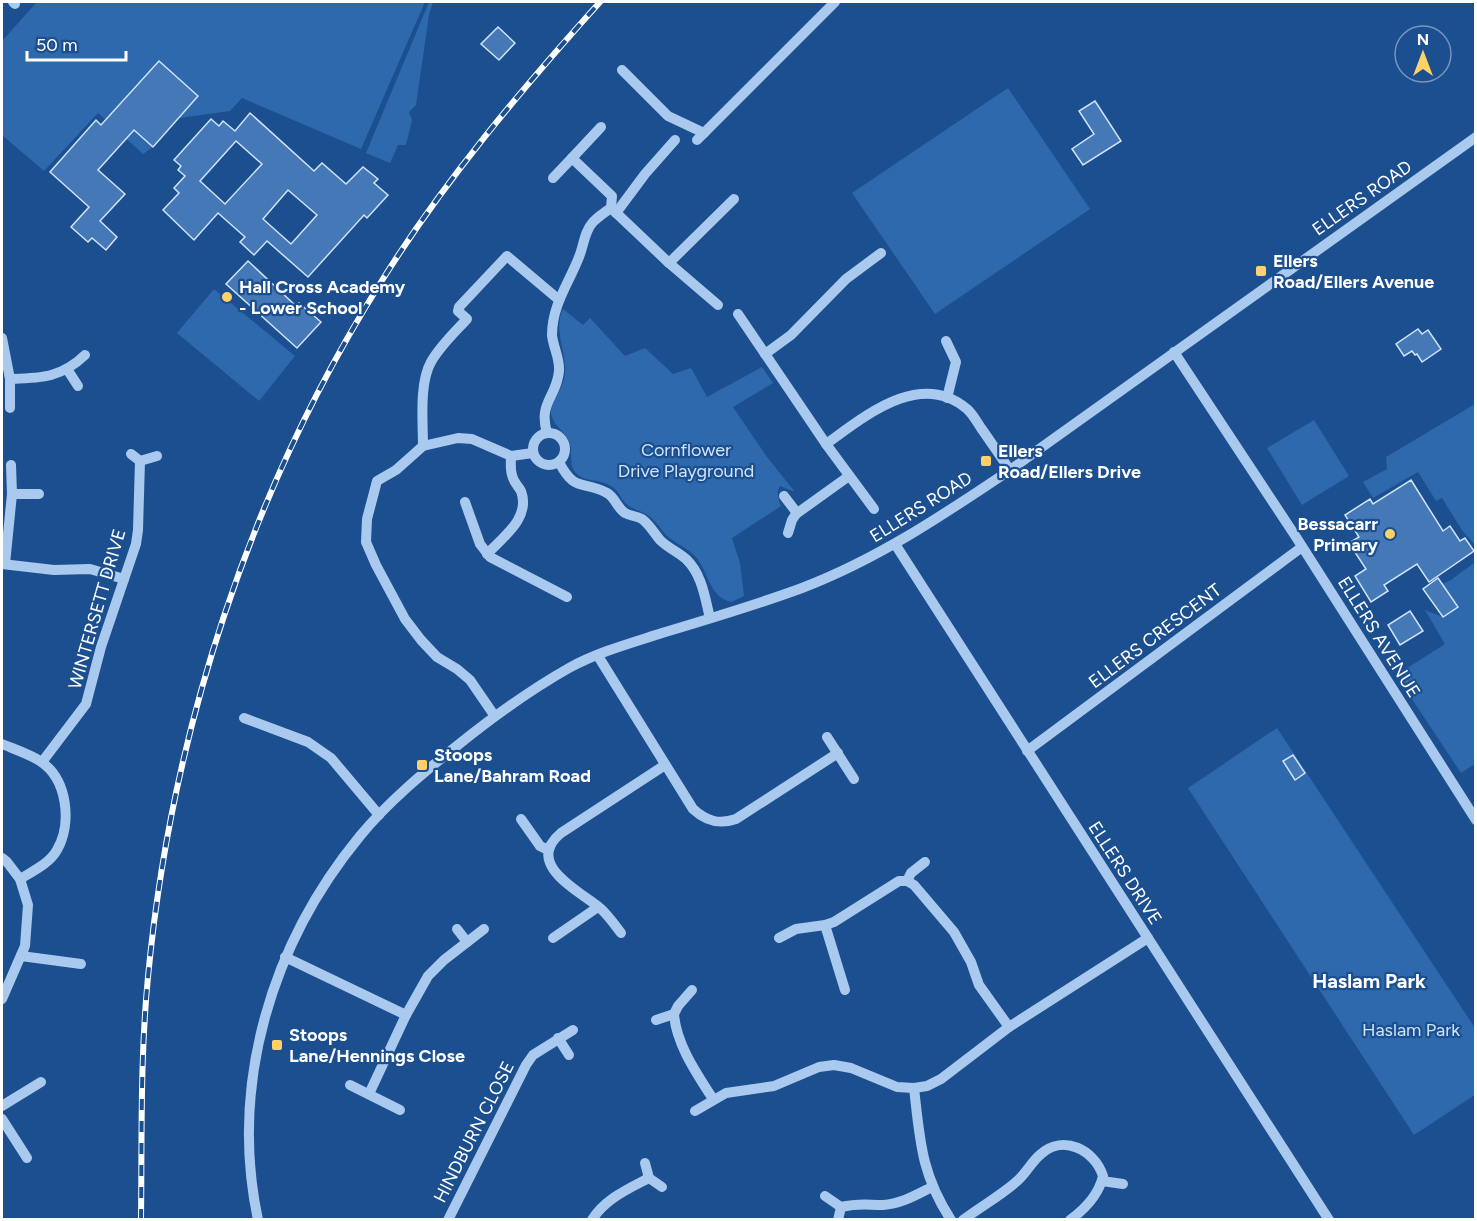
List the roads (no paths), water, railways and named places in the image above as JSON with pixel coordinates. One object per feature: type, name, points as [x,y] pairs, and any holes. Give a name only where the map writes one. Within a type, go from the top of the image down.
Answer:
[{"type":"street","points":[[622,70],[668,116],[700,137],[835,2]]},
{"type":"street","points":[[553,178],[601,127]]},
{"type":"street","name":"ELLERS ROAD","points":[[258,1220],[250,1178],[248,1138],[250,1094],[256,1051],[267,1008],[285,957],[314,900],[360,837],[379,815],[429,768],[494,716],[570,668],[598,656],[801,588],[851,568],[934,521],[1010,470],[1476,137]]},
{"type":"street","points":[[547,433],[543,421],[545,406],[559,373],[559,359],[552,338],[553,321],[558,299],[580,256],[587,232],[593,222],[614,211],[675,140]]},
{"type":"street","points":[[572,158],[612,196],[614,211],[718,305]]},
{"type":"street","points":[[669,263],[734,199]]},
{"type":"street","points":[[765,354],[791,335],[846,279],[881,253]]},
{"type":"street","points":[[423,446],[424,380],[429,364],[467,319],[458,311],[459,307],[507,256],[558,299]]},
{"type":"street","points":[[738,314],[826,444],[874,509]]},
{"type":"street","points":[[2,338],[10,379],[10,408]]},
{"type":"street","points":[[946,341],[956,362],[947,398]]},
{"type":"street","name":"ELLERS AVENUE","points":[[1174,352],[1302,547],[1476,820]]},
{"type":"street","points":[[10,379],[42,378],[67,369],[85,355]]},
{"type":"street","points":[[67,369],[78,386]]},
{"type":"street","points":[[826,444],[886,404],[922,393],[947,398],[968,409],[1010,470]]},
{"type":"street","points":[[547,433],[557,435],[565,443],[565,453],[554,465],[544,465],[535,458],[533,453],[534,442],[547,433]]},
{"type":"street","points":[[494,716],[470,680],[437,657],[405,619],[366,542],[367,519],[377,481],[396,470],[423,446],[458,438],[472,439],[511,456],[533,453]]},
{"type":"street","name":"WINTERSETT DRIVE","points":[[42,762],[86,704],[101,647],[136,544],[138,530],[135,458],[157,456]]},
{"type":"street","points":[[487,554],[520,518],[524,509],[520,489],[512,476],[511,456]]},
{"type":"street","points":[[559,462],[566,475],[573,481],[580,486],[598,489],[608,494],[615,499],[624,512],[640,518],[660,539],[687,560],[703,587],[710,618]]},
{"type":"street","points":[[10,465],[12,494],[3,564],[54,570],[90,569],[124,579]]},
{"type":"street","points":[[788,533],[797,513],[849,476]]},
{"type":"street","points":[[12,494],[39,494]]},
{"type":"street","points":[[784,496],[797,513]]},
{"type":"street","points":[[465,502],[480,544],[487,554],[497,562],[567,597]]},
{"type":"street","name":"ELLERS DRIVE","points":[[895,544],[1329,1220]]},
{"type":"street","name":"ELLERS CRESCENT","points":[[1027,751],[1302,547]]},
{"type":"street","points":[[598,656],[693,809],[702,817],[718,822],[736,819],[838,753]]},
{"type":"street","points":[[244,718],[308,742],[336,764],[379,815]]},
{"type":"street","points":[[827,736],[854,779]]},
{"type":"street","points":[[2,744],[42,762],[56,778],[66,809],[64,830],[57,851],[20,879]]},
{"type":"street","points":[[621,933],[598,907],[562,880],[553,869],[548,850],[553,840],[561,833],[665,765]]},
{"type":"street","points":[[521,819],[540,846],[548,850]]},
{"type":"street","points":[[2,858],[20,879],[28,906],[26,946],[2,999]]},
{"type":"street","points":[[907,881],[911,873],[925,862]]},
{"type":"street","points":[[779,938],[796,929],[825,926],[899,881],[907,881],[914,885],[954,932],[967,954],[979,985],[1009,1027]]},
{"type":"street","points":[[553,938],[598,907]]},
{"type":"street","points":[[825,926],[845,990]]},
{"type":"street","points":[[369,1094],[406,1015],[428,976],[484,928]]},
{"type":"street","points":[[457,929],[467,942]]},
{"type":"street","points":[[695,1111],[726,1093],[774,1086],[819,1067],[834,1065],[851,1068],[897,1087],[927,1086],[941,1079],[1009,1027],[1148,938]]},
{"type":"street","points":[[21,956],[81,964]]},
{"type":"street","points":[[285,957],[406,1015]]},
{"type":"street","points":[[656,1020],[674,1014],[692,990]]},
{"type":"street","points":[[674,1014],[680,1039],[697,1074],[713,1099]]},
{"type":"street","name":"HINDBURN CLOSE","points":[[448,1220],[526,1065],[533,1055],[573,1030]]},
{"type":"street","points":[[558,1038],[569,1055]]},
{"type":"street","points":[[2,1106],[41,1082]]},
{"type":"street","points":[[350,1085],[400,1110]]},
{"type":"street","points":[[914,1088],[921,1151],[932,1187],[951,1220]]},
{"type":"street","points":[[2,1119],[27,1158]]},
{"type":"street","points":[[963,1220],[1017,1182],[1049,1148],[1066,1145],[1090,1154],[1100,1168],[1102,1181],[1098,1191],[1070,1220]]},
{"type":"street","points":[[645,1163],[649,1178],[662,1186]]},
{"type":"street","points":[[592,1220],[596,1212],[610,1200],[649,1178]]},
{"type":"street","points":[[1102,1181],[1123,1184]]},
{"type":"street","points":[[841,1207],[855,1203],[885,1205],[902,1202],[932,1187]]},
{"type":"street","points":[[825,1196],[841,1207]]},
{"type":"street","points":[[838,1220],[841,1207]]},
{"type":"railway","points":[[141,1220],[144,1038],[148,977],[159,886],[176,795],[197,705],[224,616],[256,529],[293,444],[334,362],[405,245],[484,137],[600,2]]},
{"type":"place","name":"Ellers Road/Ellers Avenue","points":[[1261,271]]},
{"type":"place","name":"Hall Cross Academy - Lower School","points":[[227,297]]},
{"type":"place","name":"Ellers Road/Ellers Drive","points":[[986,461]]},
{"type":"place","name":"Bessacarr Primary","points":[[1390,534]]},
{"type":"place","name":"Stoops Lane/Bahram Road","points":[[422,765]]},
{"type":"place","name":"Stoops Lane/Hennings Close","points":[[277,1045]]},
{"type":"district","name":"Haslam Park","points":[[1369,981]]},
{"type":"park label","name":"Cornflower Drive Playground","points":[[686,460]]}]
